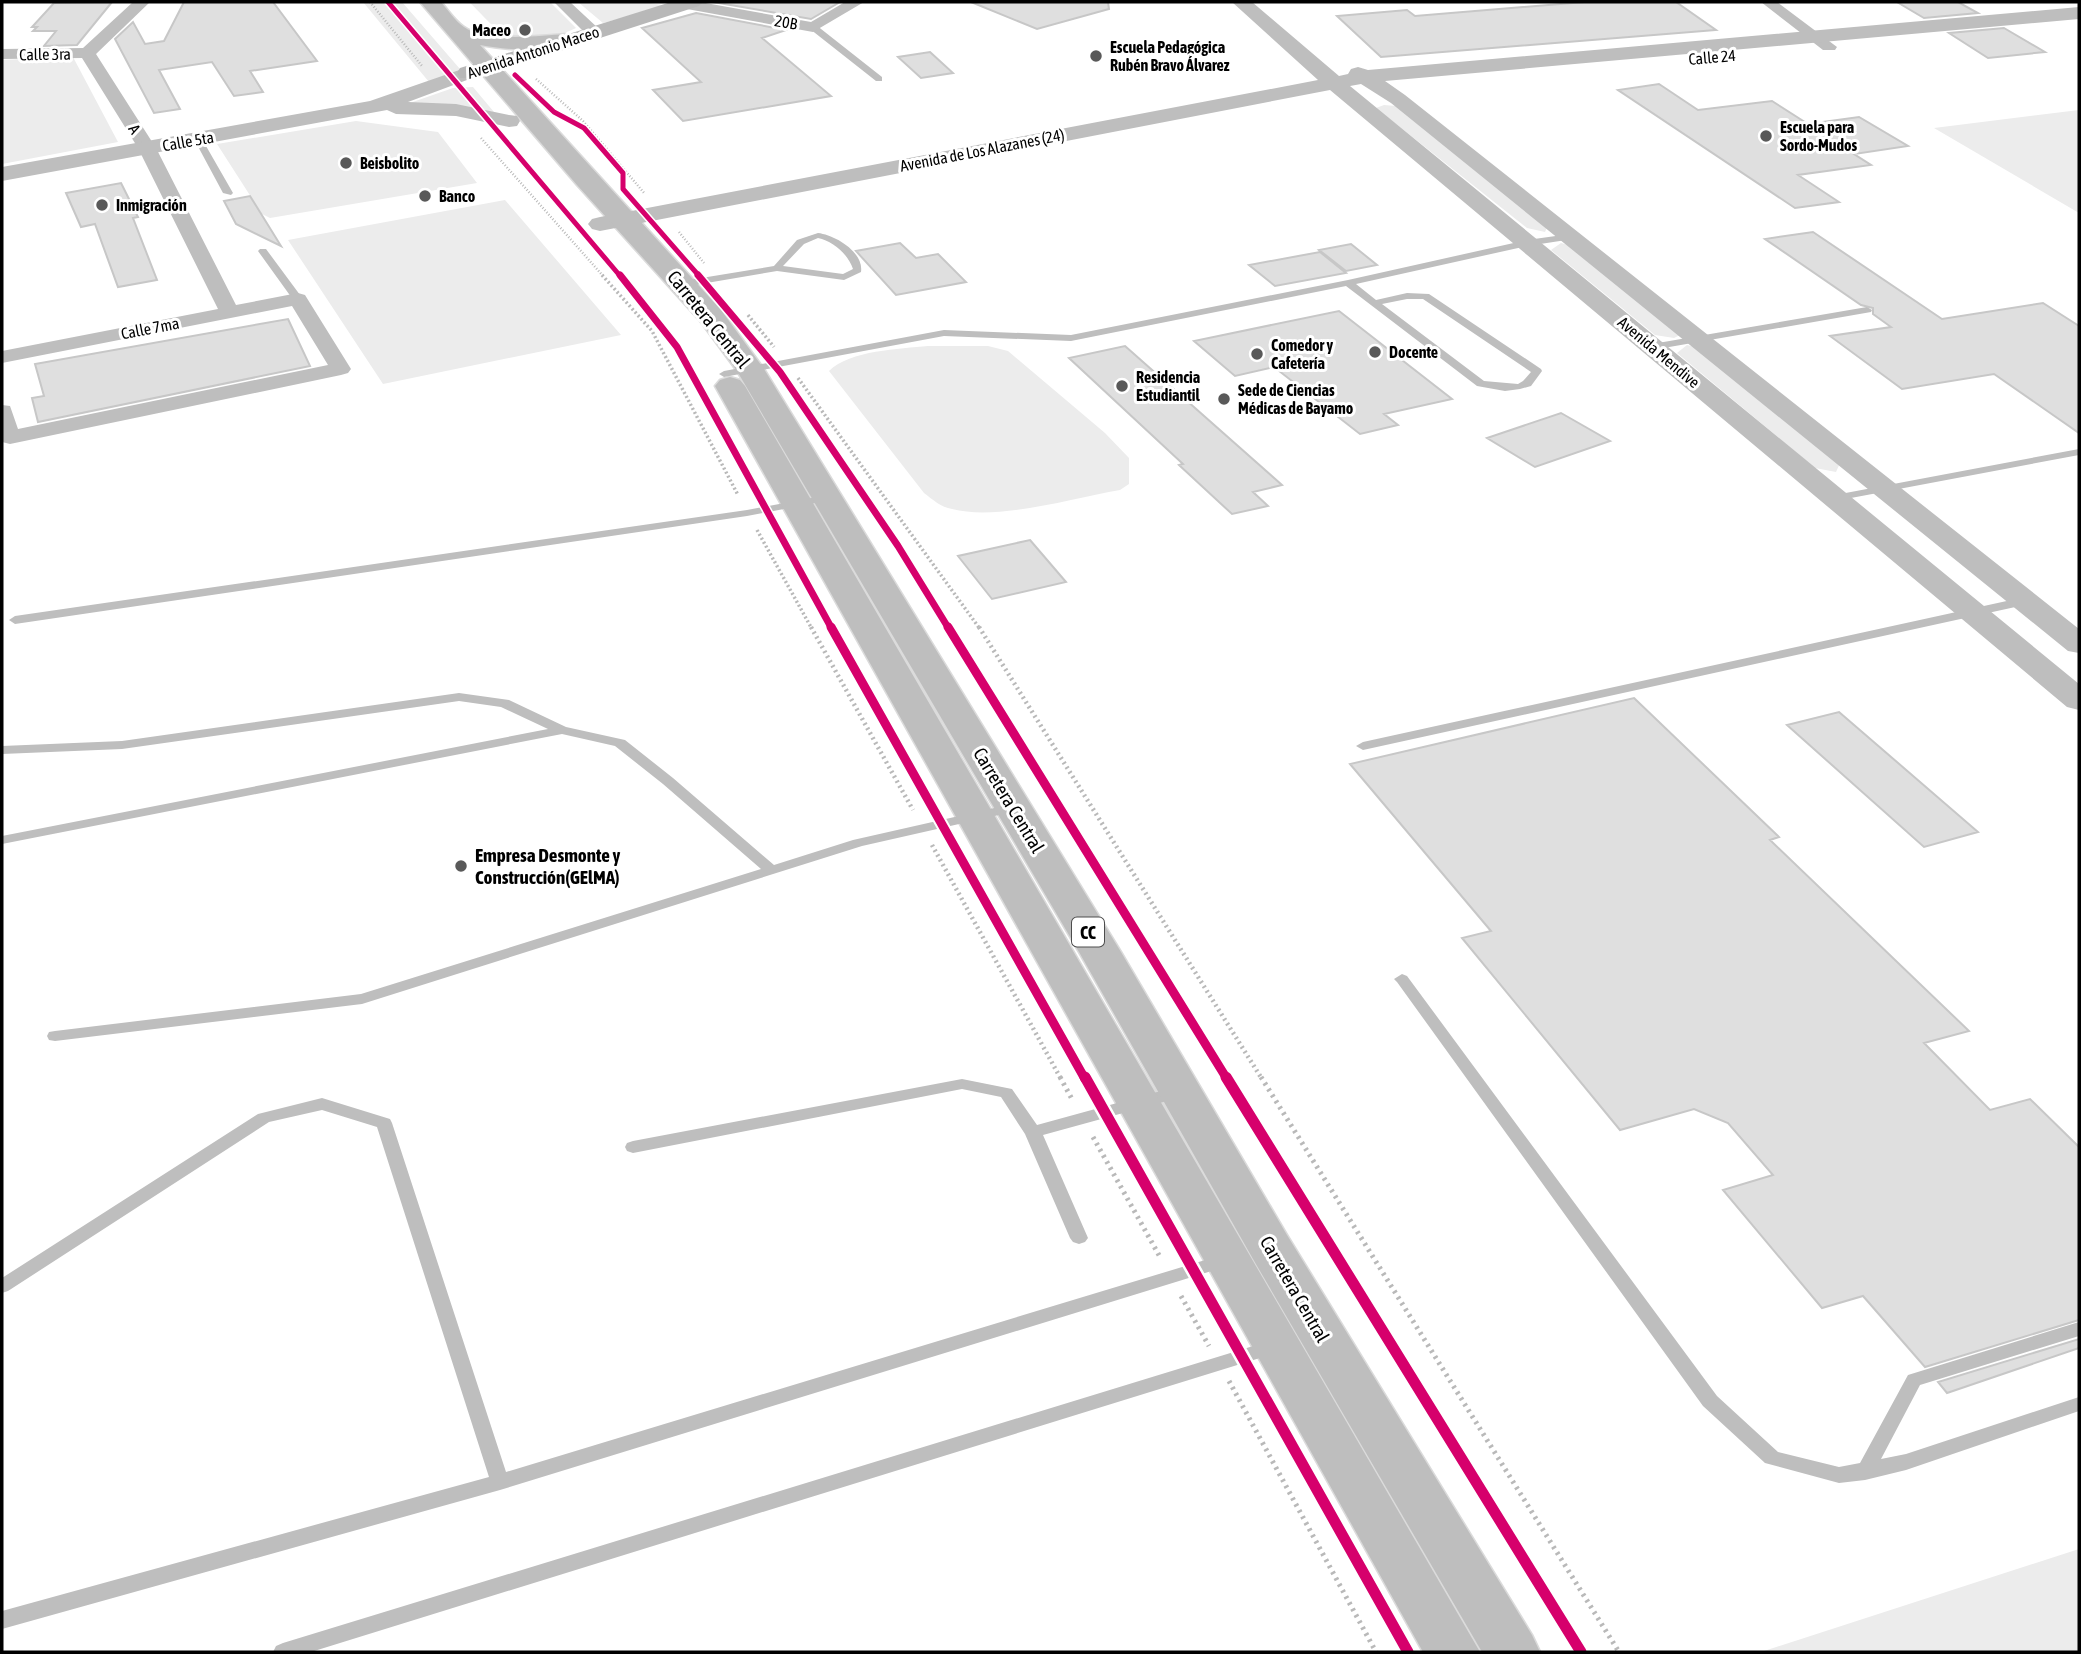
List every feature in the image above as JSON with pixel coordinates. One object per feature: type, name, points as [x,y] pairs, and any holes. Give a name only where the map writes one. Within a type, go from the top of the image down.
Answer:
[{"type":"highway","name":"Carretera Central","points":[[408,2],[477,70],[512,96],[636,223],[684,321],[753,368]]},
{"type":"highway","name":"Carretera Central","points":[[430,2],[455,32],[509,121],[636,223],[700,281],[711,316],[753,368],[812,501],[995,812],[1181,1092],[1321,1334],[1512,1652]]},
{"type":"highway","points":[[455,32],[506,42],[565,41]]},
{"type":"highway","points":[[512,96],[510,87],[522,66],[541,52],[565,41]]},
{"type":"highway","name":"Carretera Central","points":[[995,812],[1139,1104],[1452,1652]]},
{"type":"main road","name":"Avenida Antonio Maceo","points":[[477,70],[685,2]]},
{"type":"street","points":[[88,53],[142,2]]},
{"type":"street","points":[[561,2],[593,32]]},
{"type":"street","name":"20B","points":[[685,2],[813,27]]},
{"type":"street","points":[[813,27],[856,2]]},
{"type":"street","name":"Avenida Mendive","points":[[1242,2],[1356,85],[1527,243],[2079,700]]},
{"type":"street","points":[[1768,2],[1823,42]]},
{"type":"street","name":"Calle 24","points":[[1356,85],[1823,42],[2079,13]]},
{"type":"street","name":"Calle 24","points":[[1823,42],[2079,24]]},
{"type":"street","name":"Calle 3ra","points":[[2,54],[88,53]]},
{"type":"street","name":"A","points":[[88,53],[147,148],[230,312]]},
{"type":"street","name":"Avenida Mendive","points":[[1343,61],[1356,85],[1398,99],[2079,645]]},
{"type":"street","name":"Avenida Antonio Maceo","points":[[375,107],[477,70]]},
{"type":"street","name":"Avenida de Los Alazanes (24)","points":[[636,223],[1356,85]]},
{"type":"street","points":[[375,107],[456,110],[509,121]]},
{"type":"street","name":"Calle 5ta","points":[[2,174],[375,107]]},
{"type":"street","points":[[2,411],[10,437],[341,369],[298,299]]},
{"type":"street","name":"Calle 7ma","points":[[2,357],[298,299]]},
{"type":"lane","points":[[813,27],[879,79]]},
{"type":"lane","points":[[198,139],[228,192]]},
{"type":"lane","points":[[700,281],[777,268],[844,277],[858,270],[857,263],[834,238],[822,235],[791,247],[777,268]]},
{"type":"lane","points":[[753,368],[944,332],[1071,338],[1134,328],[1348,284],[1527,243],[1570,237]]},
{"type":"lane","points":[[263,251],[298,299]]},
{"type":"lane","points":[[1348,284],[1481,384],[1503,388],[1520,387],[1533,380],[1537,371],[1425,296],[1407,296],[1374,303]]},
{"type":"lane","points":[[1653,347],[1867,310]]},
{"type":"lane","points":[[1835,498],[2079,452]]},
{"type":"lane","points":[[15,620],[747,513],[812,501]]},
{"type":"lane","points":[[1363,746],[2025,601]]},
{"type":"lane","points":[[2,750],[121,745],[459,697],[504,703],[562,730],[620,743],[771,870]]},
{"type":"lane","points":[[2,840],[562,730]]},
{"type":"lane","points":[[55,1035],[362,999],[858,843],[995,812]]},
{"type":"lane","points":[[1402,979],[1710,1401],[1772,1458],[1839,1475],[1865,1472],[1906,1462],[2079,1404]]},
{"type":"lane","points":[[633,1147],[961,1084],[1006,1093],[1033,1132],[1079,1238]]},
{"type":"lane","points":[[1033,1132],[1181,1092]]},
{"type":"lane","points":[[2,1286],[264,1118],[322,1104],[384,1123],[500,1482]]},
{"type":"lane","points":[[2,1620],[500,1482],[1270,1247]]},
{"type":"lane","points":[[1865,1472],[1914,1380],[2079,1329]]},
{"type":"lane","points":[[283,1652],[1219,1363],[1321,1334]]},
{"type":"path","points":[[370,2],[437,85]]},
{"type":"path","points":[[522,66],[583,121],[636,223],[700,281],[753,368],[988,640],[1619,1652]]},
{"type":"path","points":[[456,110],[652,331],[747,513],[1377,1652]]},
{"type":"path","points":[[564,117],[584,128],[622,173],[622,189],[636,223]]},
{"type":"shaded area","points":[[363,2],[402,2],[460,69],[457,73],[429,82]]},
{"type":"shaded area","points":[[469,2],[550,2],[576,28],[539,39],[509,36],[497,29]]},
{"type":"shaded area","points":[[578,2],[644,2],[668,6],[603,23]]},
{"type":"shaded area","points":[[73,57],[118,142],[2,164],[2,60]]},
{"type":"shaded area","points":[[473,87],[494,112],[407,104],[453,88]]},
{"type":"shaded area","points":[[1384,105],[1396,106],[1549,223],[1545,232],[1527,228],[1376,108]]},
{"type":"shaded area","points":[[2079,110],[2079,213],[1934,128]]},
{"type":"shaded area","name":"Beisbolito","points":[[356,121],[438,132],[477,183],[270,218],[262,214],[217,144]]},
{"type":"shaded area","points":[[505,200],[621,335],[383,384],[288,240]]},
{"type":"shaded area","points":[[1561,243],[1576,247],[1686,332],[1674,338],[1655,335],[1551,250]]},
{"type":"shaded area","points":[[1687,345],[1704,349],[1841,461],[1836,472],[1815,468],[1677,353]]},
{"type":"shaded area","points":[[928,346],[988,346],[1008,351],[1105,433],[1129,458],[1129,484],[1120,490],[1058,503],[991,512],[948,508],[934,501],[924,493],[829,371],[838,364],[862,355]]},
{"type":"shaded area","points":[[2079,1549],[2079,1652],[1761,1652]]},
{"type":"building","points":[[112,2],[77,45],[44,46],[56,31],[33,31],[37,27],[32,27],[54,3]]},
{"type":"building","points":[[184,2],[273,2],[317,61],[250,71],[263,92],[234,96],[212,62],[159,70],[180,109],[154,113],[115,39],[133,22],[145,44],[164,41]]},
{"type":"building","points":[[713,2],[840,2],[811,19]]},
{"type":"building","points":[[971,2],[1108,2],[1109,9],[1037,29]]},
{"type":"building","points":[[1585,2],[1676,2],[1716,30],[1381,57],[1337,16],[1407,10],[1415,16]]},
{"type":"building","points":[[1897,2],[1958,2],[1978,13],[1924,18]]},
{"type":"building","points":[[696,13],[786,30],[762,38],[831,96],[683,121],[653,90],[701,82],[642,28]]},
{"type":"building","points":[[2004,28],[2045,52],[1988,58],[1949,33]]},
{"type":"building","points":[[930,52],[953,73],[921,78],[898,57]]},
{"type":"building","name":"Escuela para Sordo-Mudos","points":[[1659,84],[1698,110],[1772,101],[1808,124],[1859,117],[1908,146],[1854,154],[1871,165],[1798,175],[1839,202],[1795,208],[1618,90]]},
{"type":"building","points":[[121,183],[138,217],[133,218],[157,280],[118,287],[95,224],[81,227],[66,193]]},
{"type":"building","points":[[250,196],[281,246],[236,224],[224,201]]},
{"type":"building","points":[[1813,232],[1942,319],[2043,303],[2079,326],[2079,433],[1994,374],[1902,389],[1830,336],[1891,327],[1873,314],[1873,308],[1861,305],[1765,239]]},
{"type":"building","points":[[900,243],[916,258],[938,254],[966,282],[896,295],[856,251]]},
{"type":"building","points":[[1351,244],[1377,265],[1346,271],[1319,250]]},
{"type":"building","points":[[1320,252],[1346,273],[1275,286],[1249,265]]},
{"type":"building","points":[[1339,311],[1452,399],[1384,414],[1398,425],[1360,434],[1274,367],[1235,376],[1194,341]]},
{"type":"building","points":[[288,319],[310,366],[38,422],[32,398],[44,396],[35,364]]},
{"type":"building","points":[[1125,346],[1282,485],[1253,492],[1268,506],[1232,514],[1179,465],[1183,464],[1069,358]]},
{"type":"building","points":[[1561,413],[1610,441],[1535,467],[1487,438]]},
{"type":"building","points":[[1030,540],[1066,582],[992,599],[958,556]]},
{"type":"building","points":[[1634,698],[1779,837],[1770,840],[1969,1031],[1924,1043],[1990,1110],[2030,1099],[2079,1147],[2079,1320],[1925,1367],[1863,1296],[1822,1308],[1723,1190],[1773,1175],[1728,1123],[1694,1109],[1620,1130],[1462,938],[1491,931],[1350,764]]},
{"type":"building","points":[[1839,712],[1978,832],[1924,847],[1787,725]]},
{"type":"building","points":[[2079,1339],[2079,1348],[1947,1393],[1938,1382]]},
{"type":"cycle path","points":[[388,2],[653,314],[677,347],[765,510],[1408,1652]]},
{"type":"cycle path","points":[[515,75],[554,112],[584,128],[623,173],[623,189],[780,372],[898,546],[1581,1652]]},
{"type":"place","name":"Maceo","points":[[525,30]]},
{"type":"place","name":"Escuela Pedagógica Rubén Bravo Álvarez","points":[[1096,56]]},
{"type":"place","name":"Escuela para Sordo-Mudos","points":[[1766,136]]},
{"type":"place","name":"Beisbolito","points":[[346,163]]},
{"type":"place","name":"Banco","points":[[425,196]]},
{"type":"place","name":"Inmigración","points":[[102,205]]},
{"type":"place","name":"Docente","points":[[1375,352]]},
{"type":"place","name":"Comedor y Cafetería","points":[[1257,354]]},
{"type":"place","name":"Residencia Estudiantil","points":[[1122,386]]},
{"type":"place","name":"Sede de Ciencias Médicas de Bayamo","points":[[1224,399]]},
{"type":"place","name":"Empresa Desmonte y Construcción(GElMA)","points":[[461,866]]}]
